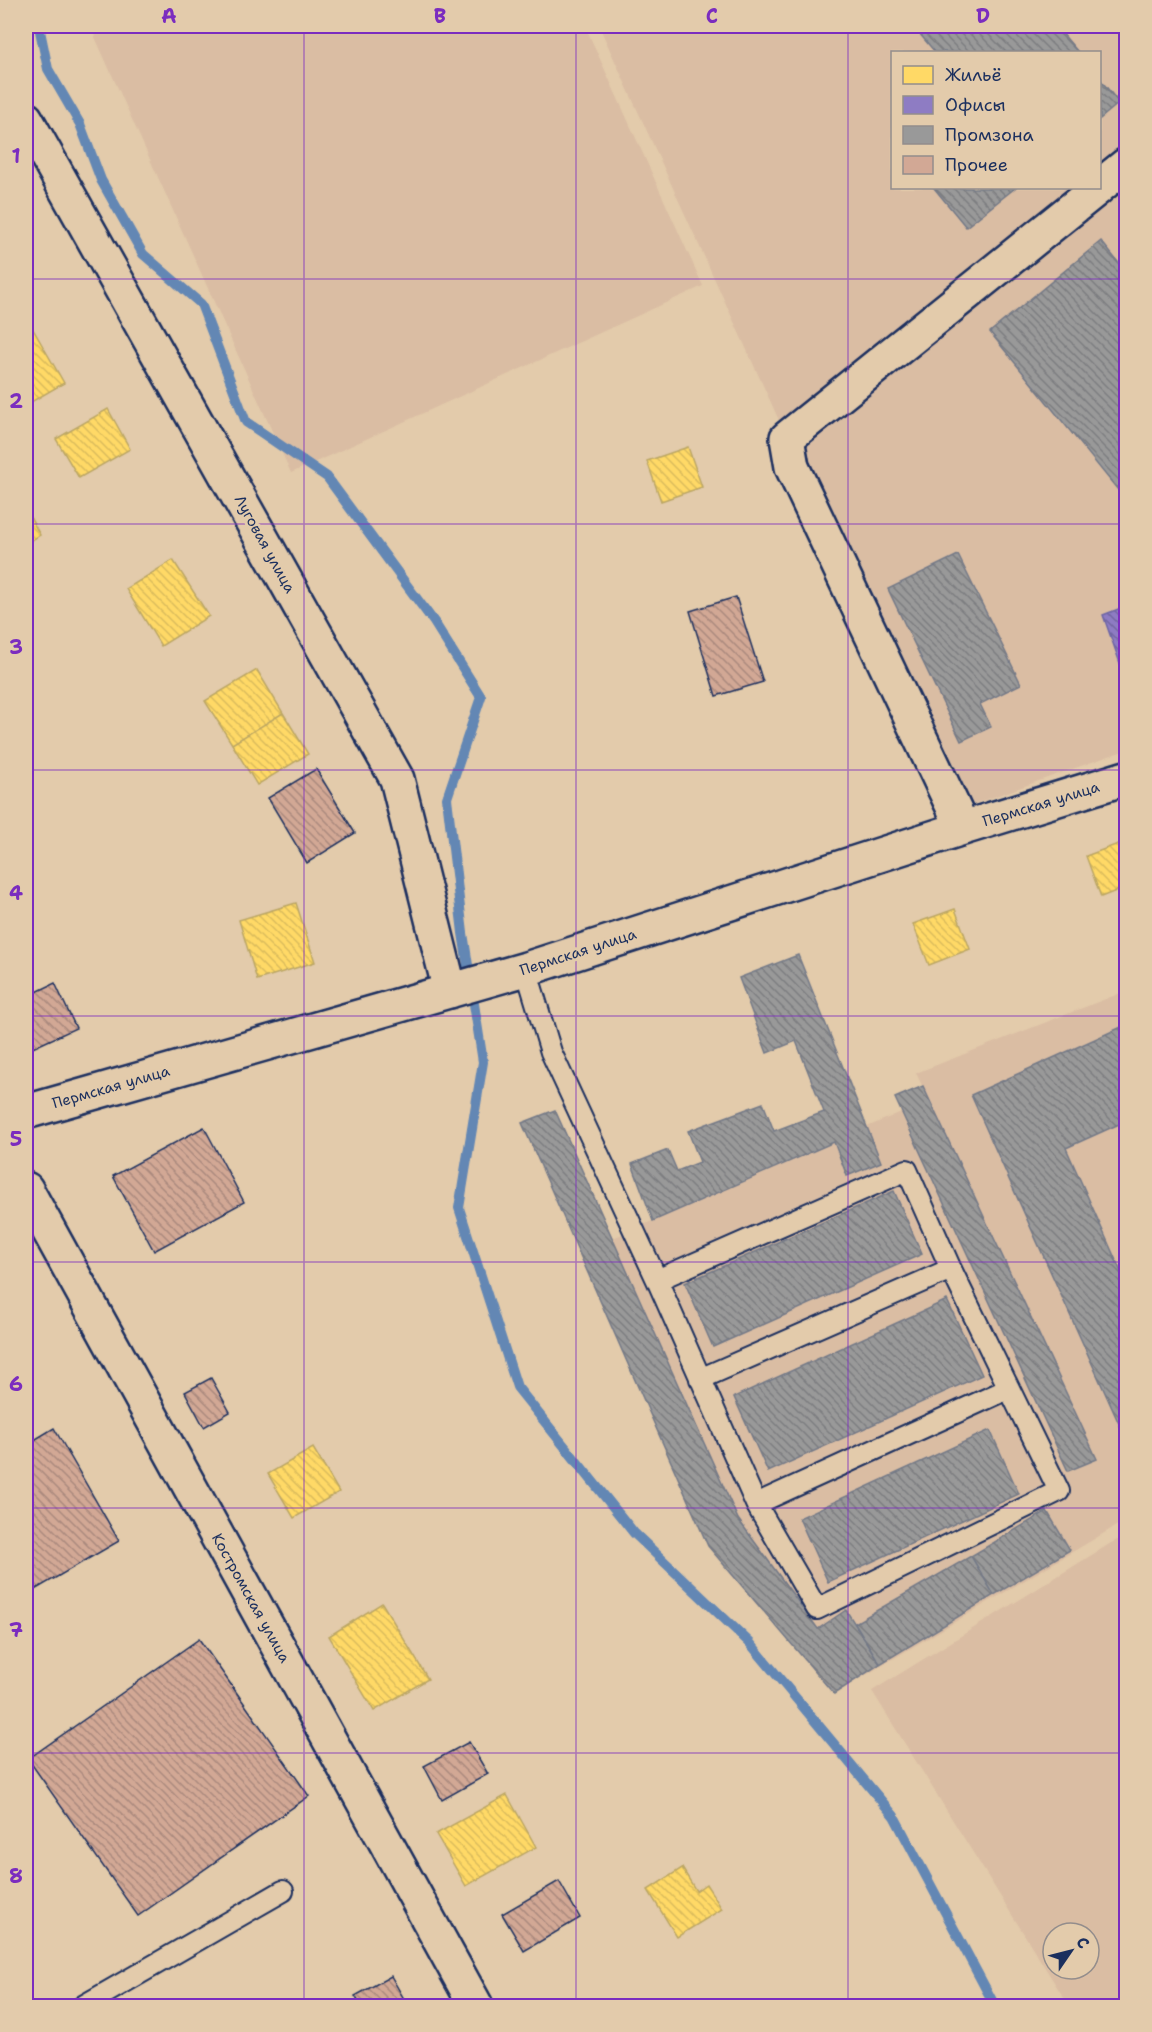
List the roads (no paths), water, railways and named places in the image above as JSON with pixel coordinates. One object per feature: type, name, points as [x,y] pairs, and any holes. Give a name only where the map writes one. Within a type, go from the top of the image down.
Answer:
[{"type":"street","name":"Луговая улица","points":[[26,119],[397,780],[450,991]]},
{"type":"street","points":[[1101,185],[1126,165]]},
{"type":"street","points":[[963,828],[792,467],[787,438],[1097,189]]},
{"type":"street","name":"Пермская улица","points":[[26,1112],[526,969],[1126,778]]},
{"type":"street","name":"Костромская улица","points":[[26,1189],[476,2007]]},
{"type":"lane","points":[[526,969],[551,1052],[657,1280],[756,1504],[817,1609],[1059,1491],[951,1269],[907,1170],[657,1280]]},
{"type":"lane","points":[[700,1379],[951,1269]]},
{"type":"lane","points":[[756,1504],[1008,1389]]},
{"type":"lane","points":[[83,2007],[283,1891]]},
{"type":"waterway","points":[[39,26],[48,69],[80,124],[101,180],[143,254],[201,304],[246,422],[327,477],[434,622],[481,697],[447,798],[463,933],[483,1062],[459,1208],[517,1387],[634,1533],[750,1643],[894,1816],[995,2006]]}]
